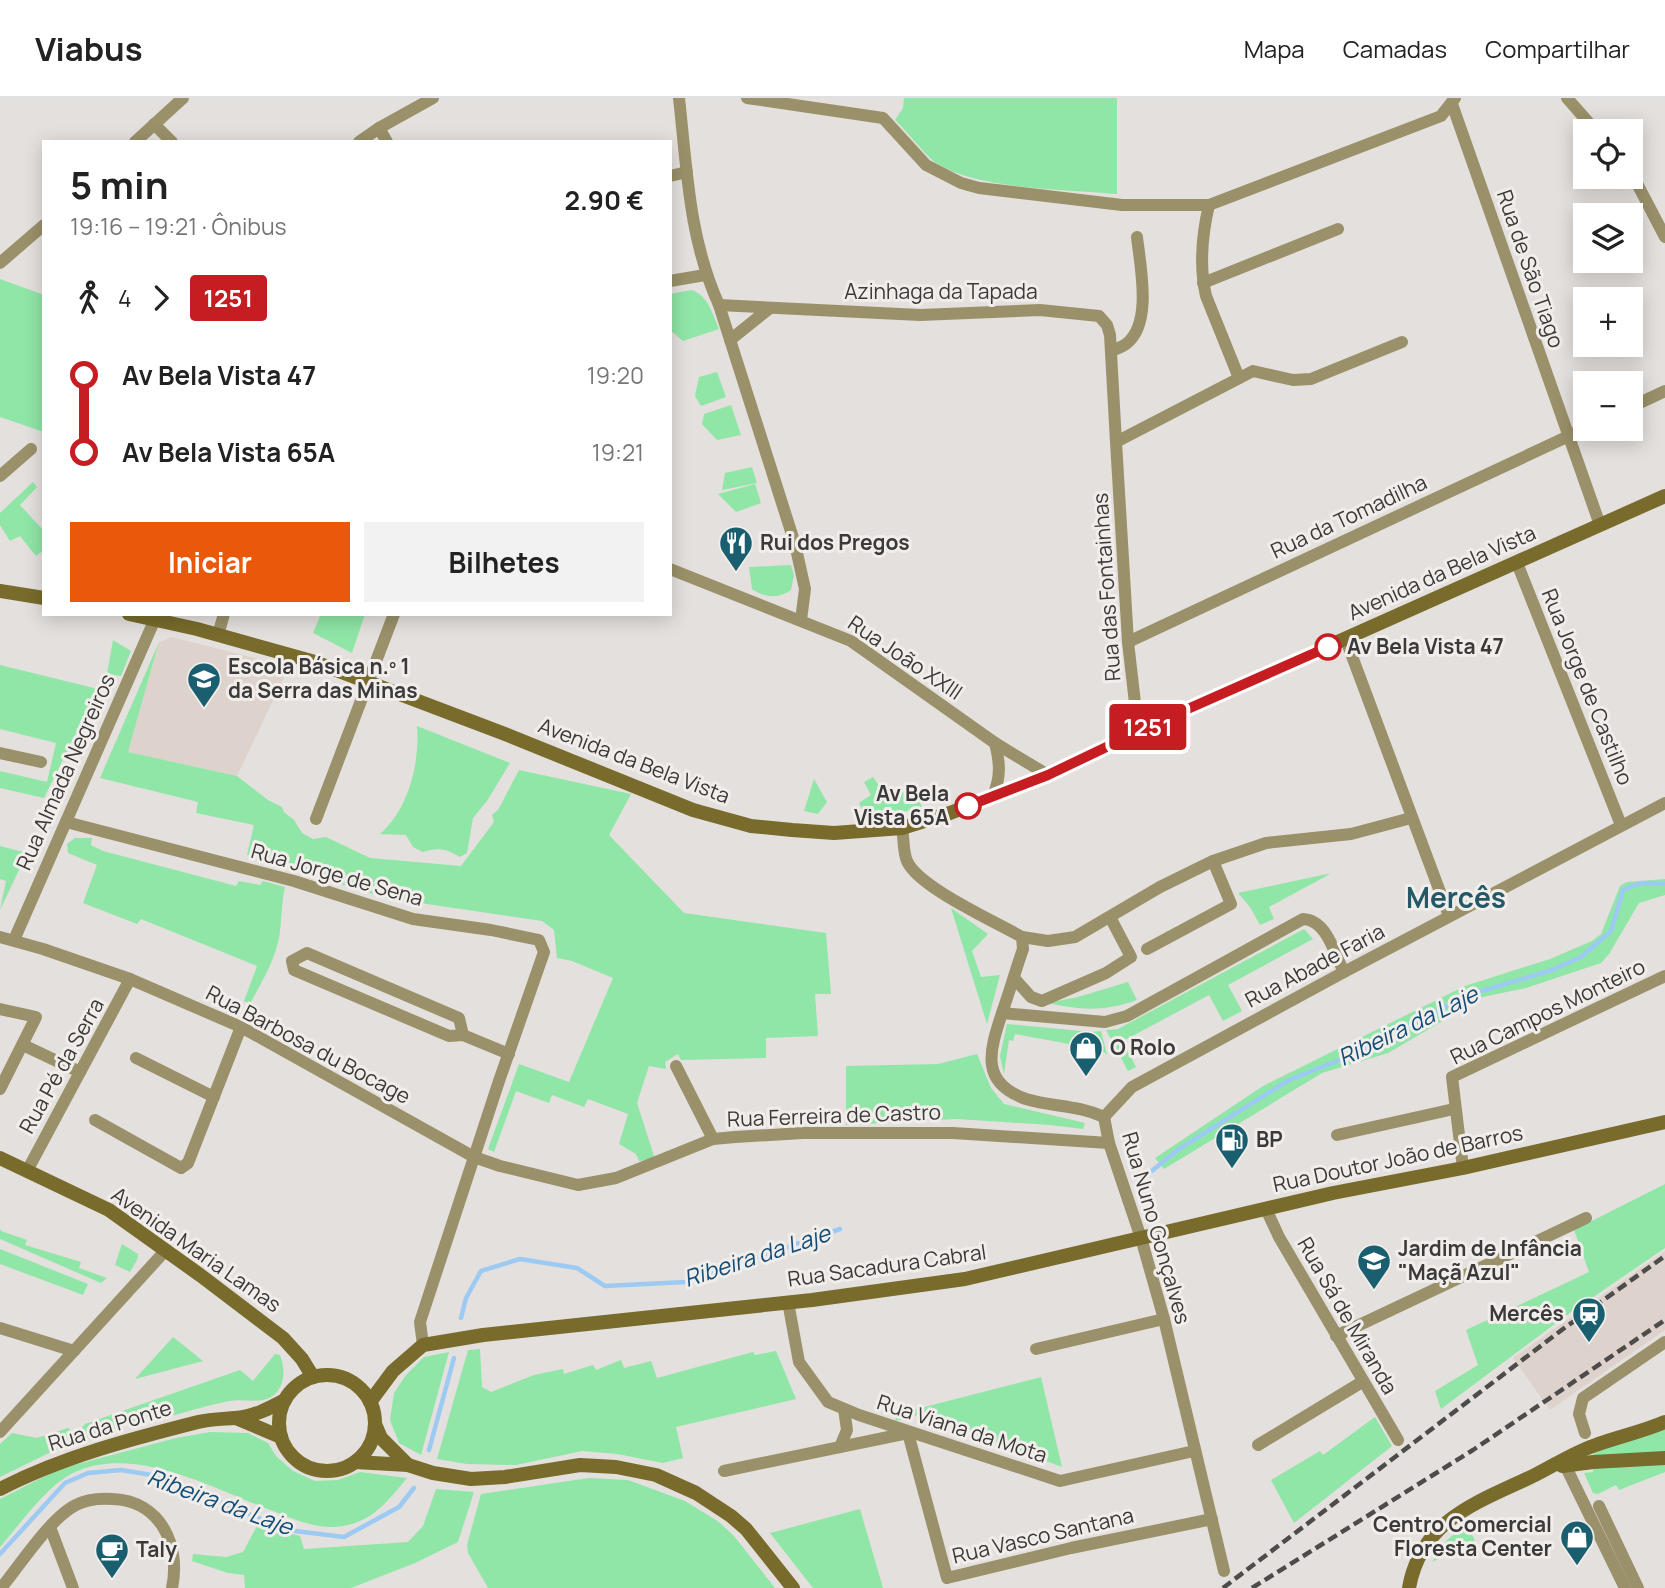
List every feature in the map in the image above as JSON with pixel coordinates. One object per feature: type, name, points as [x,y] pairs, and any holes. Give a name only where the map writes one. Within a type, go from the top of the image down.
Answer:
[{"type":"street","points":[[137,140],[183,98]]},
{"type":"street","points":[[362,140],[433,98]]},
{"type":"street","points":[[679,98],[695,236],[705,275],[719,305],[795,544],[805,589],[801,620]]},
{"type":"street","points":[[747,98],[883,118],[926,165],[961,183],[979,188],[1122,205],[1209,205],[1441,116],[1453,101]]},
{"type":"street","points":[[1567,98],[1585,119]]},
{"type":"street","name":"Rua de São Tiago","points":[[1453,101],[1600,526]]},
{"type":"street","points":[[154,124],[170,140]]},
{"type":"street","points":[[379,128],[386,140]]},
{"type":"street","points":[[672,176],[687,172]]},
{"type":"street","points":[[1640,189],[1665,237]]},
{"type":"street","points":[[1209,205],[1203,237],[1203,283],[1239,378]]},
{"type":"street","points":[[0,263],[42,227]]},
{"type":"street","points":[[1203,283],[1338,229]]},
{"type":"street","points":[[1111,351],[1128,343],[1138,326],[1144,297],[1137,237]]},
{"type":"street","points":[[672,281],[705,275]]},
{"type":"street","name":"Azinhaga da Tapada","points":[[719,305],[920,315],[1040,310],[1099,316],[1107,324]]},
{"type":"street","points":[[730,340],[770,308]]},
{"type":"street","name":"Rua das Fontainhas","points":[[1107,324],[1111,351],[1128,642],[1135,703],[1148,727]]},
{"type":"street","points":[[1116,442],[1254,371],[1293,380],[1311,379],[1402,342]]},
{"type":"street","points":[[1643,401],[1665,391]]},
{"type":"street","name":"Rua da Tomadilha","points":[[1128,642],[1573,434]]},
{"type":"street","points":[[0,476],[31,449]]},
{"type":"street","name":"Avenida da Bela Vista","points":[[138,616],[315,662],[505,734],[645,792],[739,823],[792,831],[834,833],[902,828],[1048,775],[1148,727],[1665,496]]},
{"type":"street","name":"Rua Jorge de Castilho","points":[[1517,563],[1621,825]]},
{"type":"street","name":"Rua João XXIII","points":[[672,570],[851,641],[995,743],[1048,775]]},
{"type":"street","points":[[0,591],[42,598]]},
{"type":"street","points":[[218,635],[223,616]]},
{"type":"street","points":[[316,819],[393,616]]},
{"type":"street","name":"Rua Almada Negreiros","points":[[14,940],[155,620]]},
{"type":"street","points":[[1346,640],[1449,916]]},
{"type":"street","points":[[993,796],[999,782],[1000,762],[995,743]]},
{"type":"street","points":[[0,753],[41,762]]},
{"type":"street","name":"Rua Abade Faria","points":[[1104,1117],[1132,1087],[1665,803]]},
{"type":"street","points":[[902,828],[906,860],[931,888],[1022,937],[1048,942],[1075,937],[1160,887],[1213,861],[1266,843],[1351,834],[1411,818]]},
{"type":"street","name":"Rua Jorge de Sena","points":[[66,822],[293,881],[413,919],[538,940],[544,952],[474,1157]]},
{"type":"street","points":[[1147,949],[1231,904],[1213,861]]},
{"type":"street","points":[[1014,978],[1031,998],[1042,1001],[1106,973],[1131,957],[1110,917]]},
{"type":"street","points":[[1002,1013],[1105,1022],[1127,1016],[1303,919],[1313,919],[1322,927],[1344,972]]},
{"type":"street","name":"Rua Barbosa du Bocage","points":[[0,937],[130,979],[241,1027],[474,1157]]},
{"type":"street","name":"Rua Nuno Gonçalves","points":[[1022,937],[1023,949],[994,1033],[990,1054],[995,1076],[1004,1088],[1026,1099],[1076,1107],[1104,1117],[1109,1143],[1141,1238],[1164,1319],[1224,1571]]},
{"type":"street","points":[[463,1035],[459,1018],[358,974],[307,953],[292,961],[294,970],[449,1036],[463,1035],[509,1054]]},
{"type":"street","name":"Rua Campos Monteiro","points":[[1463,1168],[1451,1077],[1665,976]]},
{"type":"street","name":"Rua Pé da Serra","points":[[27,1171],[130,979]]},
{"type":"street","points":[[0,1009],[36,1017],[0,1089]]},
{"type":"street","points":[[95,1120],[181,1168],[188,1163],[241,1027]]},
{"type":"street","points":[[23,1045],[79,1072]]},
{"type":"street","points":[[136,1058],[214,1097]]},
{"type":"street","points":[[676,1066],[713,1139]]},
{"type":"street","points":[[1337,1135],[1454,1109]]},
{"type":"street","name":"Rua Doutor João de Barros","points":[[1141,1238],[1665,1122]]},
{"type":"street","name":"Rua Ferreira de Castro","points":[[474,1157],[578,1185],[616,1178],[713,1139],[803,1133],[953,1133],[1109,1143]]},
{"type":"street","points":[[370,1402],[393,1371],[424,1345],[420,1322],[474,1157]]},
{"type":"street","name":"Avenida Maria Lamas","points":[[0,1158],[109,1210],[283,1338],[302,1359],[313,1377]]},
{"type":"street","name":"Rua Sá de Miranda","points":[[1266,1209],[1279,1237],[1398,1440]]},
{"type":"street","points":[[1336,1336],[1586,1219]]},
{"type":"street","name":"Rua Sacadura Cabral","points":[[424,1345],[483,1335],[788,1303],[965,1279],[1141,1238]]},
{"type":"street","points":[[0,1432],[165,1251]]},
{"type":"street","name":"Rua Viana da Mota","points":[[788,1303],[799,1363],[828,1402],[908,1433],[1060,1482],[1194,1451]]},
{"type":"street","points":[[1036,1349],[1164,1319]]},
{"type":"street","points":[[0,1328],[74,1351]]},
{"type":"street","points":[[1585,1433],[1579,1414],[1583,1398],[1665,1342]]},
{"type":"street","points":[[236,1418],[265,1411],[285,1400],[302,1382],[313,1377],[342,1377],[355,1384],[370,1402],[381,1438],[408,1465]]},
{"type":"street","points":[[1258,1445],[1362,1382]]},
{"type":"street","points":[[285,1400],[281,1412],[281,1437],[295,1459],[306,1466],[331,1471],[343,1469],[355,1462],[369,1444],[375,1424]]},
{"type":"street","points":[[840,1447],[847,1430],[844,1409]]},
{"type":"street","points":[[236,1418],[281,1437]]},
{"type":"street","name":"Rua da Ponte","points":[[0,1489],[87,1452],[202,1421],[236,1418]]},
{"type":"street","points":[[1410,1586],[1424,1545],[1448,1520],[1476,1503],[1593,1446],[1665,1422]]},
{"type":"street","points":[[724,1471],[908,1433]]},
{"type":"street","name":"Rua Vasco Santana","points":[[908,1433],[947,1578],[1071,1548],[1212,1520]]},
{"type":"street","points":[[1541,1472],[1565,1465],[1665,1458]]},
{"type":"street","points":[[355,1462],[408,1465],[450,1476],[491,1479],[580,1465],[616,1466],[656,1475],[696,1493],[731,1516],[746,1529],[793,1588]]},
{"type":"street","points":[[1565,1465],[1625,1588]]},
{"type":"street","points":[[1,1588],[67,1510],[89,1500],[121,1499],[143,1508],[158,1521],[169,1538],[175,1565],[172,1588]]},
{"type":"street","points":[[1600,1506],[1638,1588]]},
{"type":"street","points":[[50,1527],[73,1588]]},
{"type":"shaded area","name":"Escola Básica n.º 1 da Serra das Minas","points":[[172,637],[289,667],[237,776],[128,752],[159,642]]},
{"type":"shaded area","name":"Mercês","points":[[1665,1251],[1665,1330],[1550,1410],[1513,1358]]},
{"type":"green space","points":[[904,98],[1117,98],[1117,194],[1023,187],[975,179],[954,172],[932,160],[895,120],[903,108]]},
{"type":"green space","points":[[0,279],[42,294],[42,431],[0,417]]},
{"type":"green space","points":[[692,290],[698,293],[712,311],[719,329],[683,341],[672,332],[672,294]]},
{"type":"green space","points":[[717,372],[726,397],[701,406],[695,396],[699,377]]},
{"type":"green space","points":[[731,405],[741,435],[717,440],[702,424],[704,414]]},
{"type":"green space","points":[[752,467],[757,483],[722,490],[725,473]]},
{"type":"green space","points":[[33,482],[37,487],[20,505],[42,529],[42,552],[36,556],[20,536],[10,541],[0,525],[0,513]]},
{"type":"green space","points":[[755,484],[761,503],[736,512],[718,494]]},
{"type":"green space","points":[[791,565],[794,575],[791,590],[772,596],[752,589],[749,567]]},
{"type":"green space","points":[[320,616],[364,616],[352,653],[313,633]]},
{"type":"green space","points":[[113,640],[131,651],[121,676],[107,674]]},
{"type":"green space","points":[[159,642],[128,752],[237,776],[268,800],[282,807],[302,833],[313,839],[326,837],[370,858],[461,866],[494,822],[492,815],[498,810],[519,770],[631,794],[609,835],[684,913],[826,933],[831,994],[815,994],[818,1036],[766,1038],[766,1058],[681,1060],[678,1054],[665,1062],[666,1069],[649,1066],[637,1103],[655,1159],[639,1161],[636,1154],[619,1144],[628,1114],[588,1099],[584,1107],[552,1095],[549,1103],[516,1091],[494,1152],[488,1149],[519,1064],[569,1082],[613,978],[572,961],[557,958],[554,930],[542,921],[386,898],[247,855],[254,825],[196,813],[198,802],[100,778]]},
{"type":"green space","points":[[0,665],[98,689],[44,798],[0,788],[0,771],[47,782],[56,743],[0,729]]},
{"type":"green space","points":[[417,726],[510,763],[487,801],[473,818],[467,853],[460,857],[442,850],[423,852],[413,847],[406,835],[380,834],[398,812],[410,784],[417,755]]},
{"type":"green space","points":[[873,777],[888,799],[913,787],[922,807],[869,821],[859,803],[871,795],[864,782]]},
{"type":"green space","points":[[814,779],[827,802],[818,814],[804,811]]},
{"type":"green space","points":[[75,838],[92,838],[91,845],[103,851],[236,886],[239,881],[260,885],[263,881],[285,887],[277,947],[250,1004],[244,1001],[257,966],[141,919],[137,924],[83,903],[97,865],[68,853],[67,844]]},
{"type":"green space","points":[[0,846],[27,853],[0,910],[6,881],[0,879]]},
{"type":"green space","points":[[1330,874],[1269,907],[1274,919],[1260,925],[1238,893]]},
{"type":"green space","points":[[1665,879],[1665,895],[1639,903],[1601,963],[1526,988],[1468,1000],[1453,1015],[1388,1053],[1322,1073],[1164,1169],[1155,1158],[1263,1086],[1465,986],[1550,959],[1592,941],[1601,934],[1620,886],[1627,882]]},
{"type":"green space","points":[[951,908],[988,934],[972,951],[981,977],[1000,975],[987,1024]]},
{"type":"green space","points":[[1304,929],[1313,939],[1228,985],[1242,1011],[1223,1021],[1209,995],[1123,1041],[1136,1067],[1128,1071],[1106,1030],[1118,1029]]},
{"type":"green space","points":[[1128,982],[1137,1000],[1114,1007],[1092,1009],[1047,1003],[1078,997]]},
{"type":"green space","points":[[1007,1024],[1101,1031],[1107,1055],[1102,1050],[1015,1034],[1013,1041],[1009,1040],[1004,1074],[1000,1056]]},
{"type":"green space","points":[[977,1054],[991,1088],[1004,1104],[1085,1123],[1083,1129],[957,1119],[846,1125],[846,1066],[938,1064]]},
{"type":"green space","points":[[1665,1184],[1665,1248],[1564,1317],[1441,1409],[1435,1391],[1478,1365],[1466,1330],[1589,1272],[1574,1230]]},
{"type":"green space","points":[[0,1228],[1,1231],[27,1240],[25,1245],[81,1262],[79,1268],[107,1278],[101,1283],[0,1239]]},
{"type":"green space","points":[[122,1244],[138,1254],[130,1272],[115,1265]]},
{"type":"green space","points":[[0,1249],[88,1284],[83,1295],[0,1264]]},
{"type":"green space","points":[[173,1337],[203,1361],[135,1379]]},
{"type":"green space","points":[[480,1349],[482,1387],[491,1392],[534,1375],[563,1369],[564,1374],[593,1365],[596,1370],[621,1360],[624,1368],[651,1361],[657,1378],[753,1352],[755,1355],[776,1351],[796,1399],[676,1427],[683,1458],[663,1463],[617,1454],[582,1451],[516,1465],[467,1464],[437,1459],[468,1350]]},
{"type":"green space","points":[[449,1352],[421,1455],[399,1443],[390,1420],[394,1393],[406,1375],[424,1357]]},
{"type":"green space","points":[[275,1354],[280,1355],[283,1376],[276,1394],[270,1398],[259,1401],[229,1401],[154,1421],[146,1418],[53,1451],[0,1477],[0,1444],[12,1433],[37,1438],[68,1428],[76,1435],[85,1424],[240,1370],[253,1381]]},
{"type":"green space","points":[[1041,1377],[1062,1467],[921,1414],[895,1421],[897,1414]]},
{"type":"green space","points":[[1375,1417],[1392,1446],[1294,1523],[1271,1480],[1320,1451],[1323,1455]]},
{"type":"green space","points":[[1665,1428],[1665,1454],[1593,1453]]},
{"type":"green space","points":[[210,1432],[248,1433],[268,1443],[276,1456],[293,1471],[315,1481],[338,1480],[360,1472],[407,1478],[371,1515],[355,1523],[334,1527],[293,1519],[176,1473],[124,1463],[99,1465],[75,1472],[54,1486],[0,1547],[0,1499],[59,1469],[176,1438]]},
{"type":"green space","points":[[1665,1464],[1665,1472],[1619,1490],[1616,1485],[1598,1494],[1593,1493],[1584,1473],[1593,1472],[1593,1466]]},
{"type":"green space","points":[[589,1478],[628,1480],[685,1501],[719,1522],[734,1536],[775,1588],[488,1588],[468,1553],[467,1545],[481,1494]]},
{"type":"green space","points":[[436,1489],[474,1492],[458,1542],[415,1563],[351,1588],[245,1588],[244,1575],[228,1573],[192,1561],[193,1554],[226,1557],[243,1552],[258,1524],[300,1536],[304,1549],[408,1542],[423,1526]]},
{"type":"green space","points":[[860,1509],[883,1588],[813,1588],[770,1533]]},
{"type":"green space","points":[[1467,1524],[1475,1541],[1432,1562],[1447,1540]]},
{"type":"waterway","name":"Ribeira da Laje","points":[[1138,1182],[1179,1149],[1289,1080],[1372,1047],[1465,996],[1552,970],[1581,957],[1611,931],[1623,890],[1640,883],[1665,884]]},
{"type":"waterway","name":"Ribeira da Laje","points":[[461,1318],[466,1298],[481,1271],[520,1259],[577,1268],[605,1286],[686,1282],[840,1229]]},
{"type":"waterway","points":[[429,1450],[454,1358]]},
{"type":"waterway","name":"Ribeira da Laje","points":[[0,1554],[65,1483],[88,1473],[121,1470],[158,1476],[287,1530],[344,1537],[399,1507],[414,1488]]},
{"type":"railway","points":[[1223,1588],[1563,1329],[1665,1256]]},
{"type":"railway","points":[[1252,1588],[1473,1450],[1665,1320]]},
{"type":"bus line","name":"1251","points":[[968,806],[1048,775],[1165,719],[1328,647]]},
{"type":"place","name":"Rui dos Pregos","points":[[736,573]]},
{"type":"place","name":"Av Bela Vista 47","points":[[1328,647]]},
{"type":"place","name":"Escola Básica n.º 1 da Serra das Minas","points":[[204,709]]},
{"type":"place","name":"Av Bela Vista 65A","points":[[968,806]]},
{"type":"place","name":"O Rolo","points":[[1086,1078]]},
{"type":"place","name":"BP","points":[[1232,1170]]},
{"type":"place","name":"Jardim de Infância \"Maçã Azul\"","points":[[1374,1291]]},
{"type":"place","name":"Mercês","points":[[1589,1344]]},
{"type":"place","name":"Centro Comercial Floresta Center","points":[[1577,1567]]},
{"type":"place","name":"Taly","points":[[112,1580]]},
{"type":"district","name":"Mercês","points":[[1456,898]]}]
